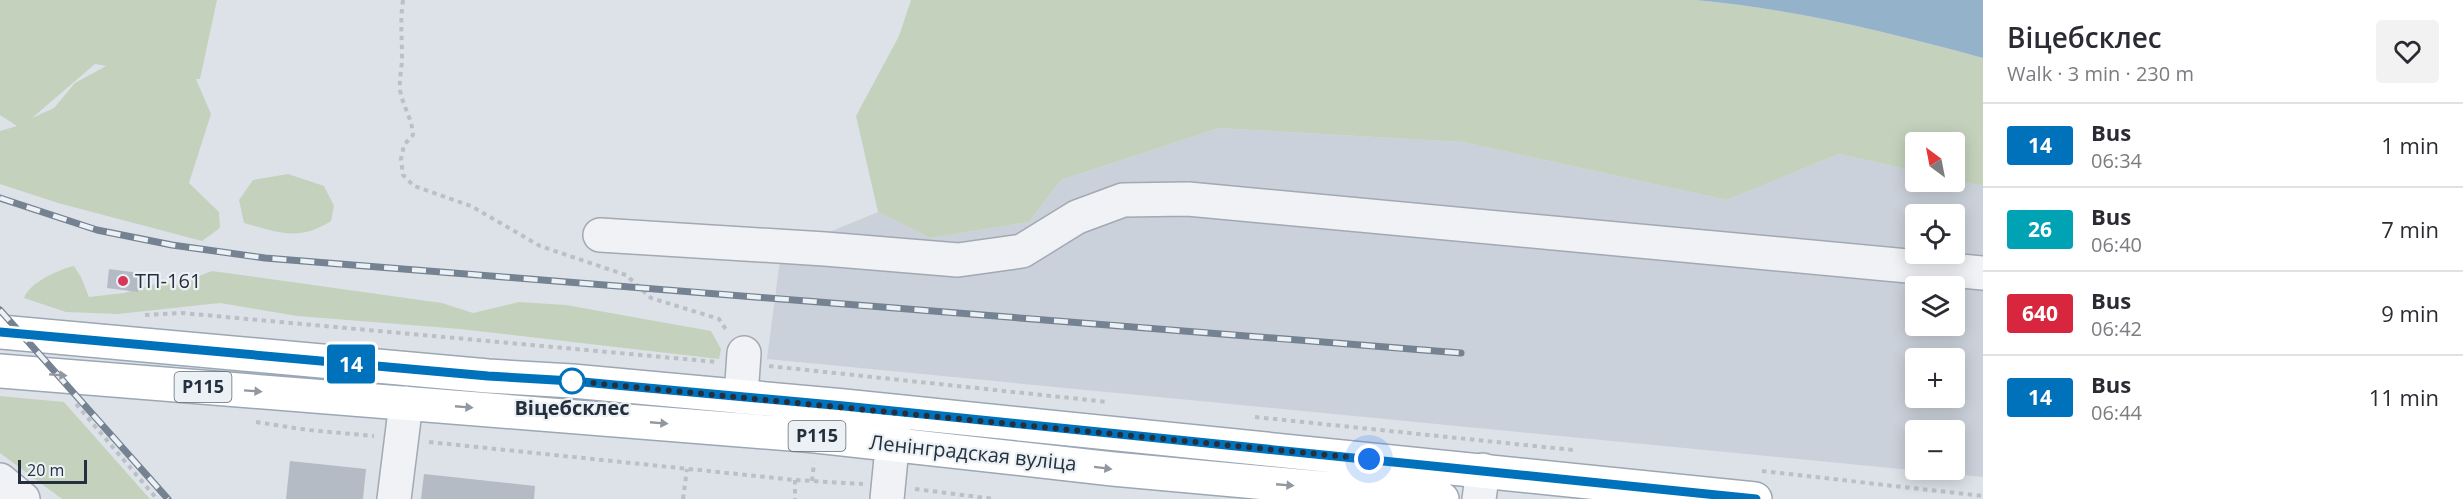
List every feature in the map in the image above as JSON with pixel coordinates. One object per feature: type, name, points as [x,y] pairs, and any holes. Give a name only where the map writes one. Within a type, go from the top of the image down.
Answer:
[{"type":"main road","name":"Ленінградская вуліца","points":[[0,332],[741,397],[894,428],[1227,480],[1427,498]]},
{"type":"main road","name":"Ленінградская вуліца","points":[[0,371],[406,403],[1232,446],[1481,485],[1755,499]]},
{"type":"street","points":[[600,235],[958,260],[1022,251],[1077,217],[1123,200],[1188,200],[1983,273]]},
{"type":"street","points":[[741,397],[744,353]]},
{"type":"street","points":[[394,499],[406,403]]},
{"type":"street","points":[[888,492],[894,428]]},
{"type":"street","points":[[1227,480],[1232,446]]},
{"type":"street","points":[[0,480],[23,499]]},
{"type":"path","points":[[403,0],[400,26],[402,56],[400,87],[404,106],[412,120],[413,135],[404,145],[401,159],[403,175],[414,186],[471,206],[540,246],[626,275],[651,298],[719,320],[744,353]]},
{"type":"path","points":[[72,399],[157,499]]},
{"type":"path","points":[[249,420],[308,430],[812,481],[888,492],[994,499]]},
{"type":"path","points":[[812,481],[814,457]]},
{"type":"path","points":[[683,499],[687,469]]},
{"type":"path","points":[[795,480],[795,499]]},
{"type":"shaded area","points":[[1219,128],[1462,142],[1727,200],[1839,154],[1905,169],[1905,192],[1965,192],[1965,182],[1983,186],[1983,477],[1965,475],[1965,420],[1905,420],[1905,469],[767,359],[781,252],[878,212],[930,238],[1029,222],[1061,180]]},
{"type":"green space","points":[[0,0],[217,0],[200,79],[196,79],[211,114],[189,183],[219,212],[220,228],[202,241],[58,203],[0,184],[0,131],[17,126],[0,115]],"holes":[[[95,64],[106,66],[75,83],[54,108],[32,118]]]},
{"type":"green space","points":[[911,0],[1696,0],[1769,9],[1912,39],[1983,58],[1983,186],[1965,182],[1965,132],[1905,132],[1905,169],[1839,154],[1727,200],[1462,142],[1219,128],[1061,180],[1029,222],[930,238],[878,212],[856,116],[899,36]]},
{"type":"green space","points":[[288,174],[324,186],[334,206],[331,221],[298,233],[278,232],[244,223],[239,200],[253,180]]},
{"type":"green space","points":[[74,266],[89,297],[124,293],[158,283],[176,285],[212,271],[442,303],[473,313],[519,302],[566,305],[711,331],[721,349],[719,359],[460,329],[297,316],[220,303],[118,314],[66,312],[24,298],[38,282],[60,270]]},
{"type":"green space","points":[[0,396],[64,402],[150,499],[62,499],[0,453]]},
{"type":"water","points":[[1696,0],[1983,0],[1983,58],[1805,15]]},
{"type":"building","name":"ТП-161","points":[[109,269],[140,273],[138,292],[107,288]]},
{"type":"building","points":[[290,461],[366,469],[363,499],[286,499]]},
{"type":"building","points":[[424,474],[535,486],[534,499],[421,499]]},
{"type":"railway","points":[[0,198],[97,230],[172,245],[265,258],[1461,353]]},
{"type":"railway","points":[[0,310],[168,499]]},
{"type":"bus line","name":"14","points":[[0,332],[844,406],[1756,499]]},
{"type":"place","name":"ТП-161","points":[[123,281]]},
{"type":"place","name":"Віцебсклес","points":[[572,381]]},
{"type":"route","points":[[572,381],[1369,459]]}]
